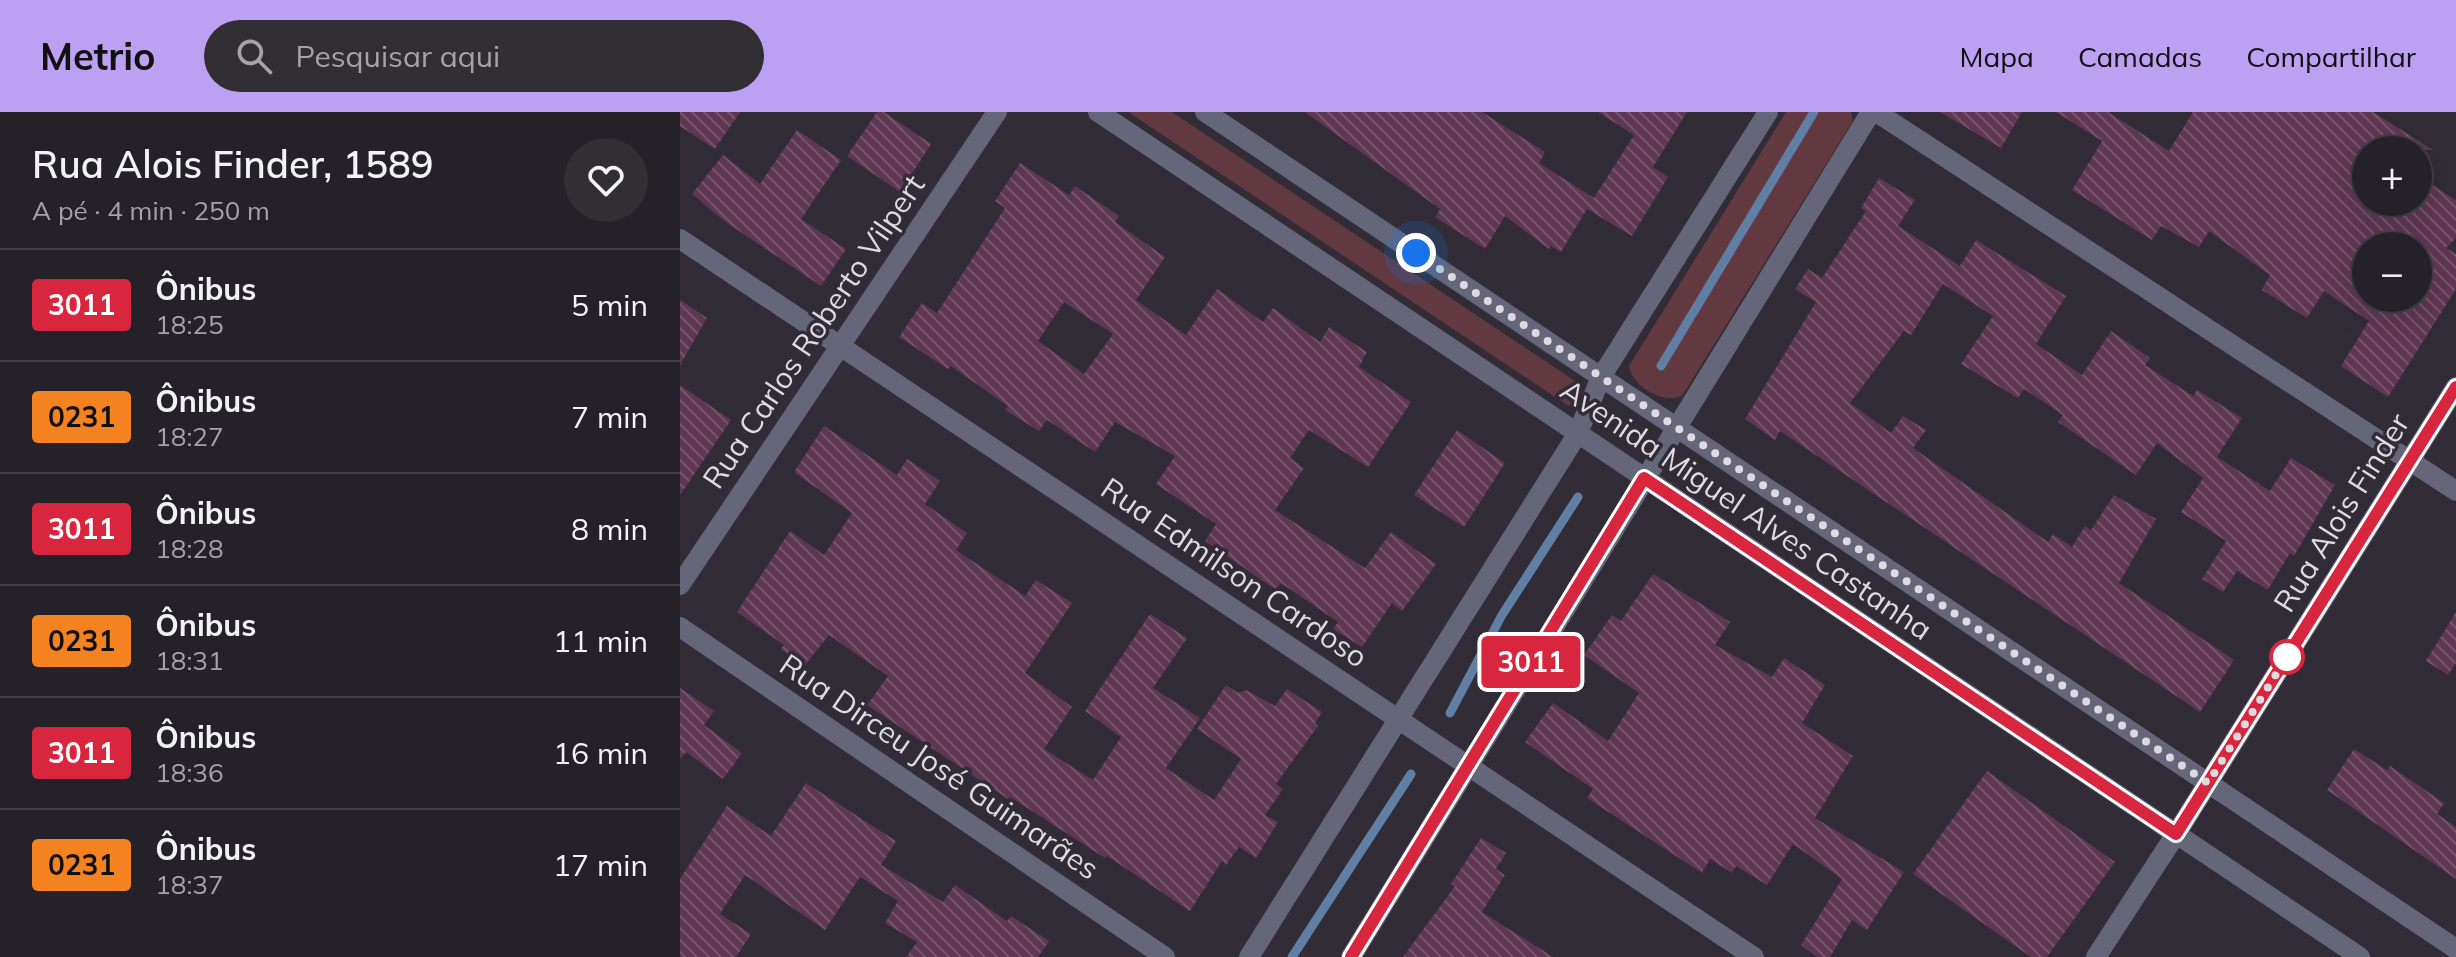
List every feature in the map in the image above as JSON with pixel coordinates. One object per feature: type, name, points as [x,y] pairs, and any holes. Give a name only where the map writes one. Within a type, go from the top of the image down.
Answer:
[{"type":"street","name":"Rua Carlos Roberto Vilpert","points":[[680,585],[997,112]]},
{"type":"street","name":"Avenida Miguel Alves Castanha","points":[[1098,112],[2360,957]]},
{"type":"street","name":"Avenida Miguel Alves Castanha","points":[[1205,112],[2456,949]]},
{"type":"street","points":[[1249,957],[1578,433],[1601,377],[1768,112]]},
{"type":"street","points":[[1351,957],[1644,478],[1873,112],[2456,491]]},
{"type":"street","name":"Rua Edmilson Cardoso","points":[[680,239],[1399,719],[1744,954]]},
{"type":"street","name":"Rua Alois Finder","points":[[2096,957],[2456,387]]},
{"type":"street","name":"Rua Dirceu José Guimarães","points":[[680,627],[1165,957]]},
{"type":"shaded area","points":[[1128,112],[1172,112],[1581,385],[1583,397],[1574,406],[1567,405]]},
{"type":"shaded area","points":[[1786,112],[1851,112],[1853,121],[1682,396],[1658,396],[1636,381],[1629,366]]},
{"type":"building","points":[[680,112],[740,112],[715,149],[680,126]]},
{"type":"building","points":[[877,112],[884,112],[931,144],[900,192],[847,156]]},
{"type":"building","points":[[1305,112],[1482,112],[1545,152],[1539,163],[1594,198],[1634,135],[1598,112],[1687,112],[1653,167],[1668,177],[1632,236],[1587,209],[1561,252],[1551,246],[1549,249],[1505,216],[1485,249],[1435,217],[1440,209]]},
{"type":"building","points":[[1940,112],[2022,112],[2001,148]]},
{"type":"building","points":[[2056,112],[2108,112],[2169,151],[2193,112],[2373,112],[2411,136],[2352,136],[2352,216],[2432,216],[2432,185],[2456,200],[2456,238],[2446,248],[2456,254],[2456,289],[2388,397],[2341,366],[2369,321],[2356,312],[2432,312],[2432,232],[2352,232],[2352,310],[2324,291],[2307,318],[2262,290],[2270,275],[2209,231],[2199,247],[2161,226],[2152,240],[2072,190],[2102,141]]},
{"type":"building","points":[[797,130],[841,160],[801,219],[846,249],[821,286],[727,223],[692,194],[723,155],[760,184]]},
{"type":"building","points":[[1020,163],[1069,195],[1075,186],[1119,216],[1115,222],[1165,257],[1136,300],[1186,335],[1217,289],[1263,322],[1273,308],[1320,342],[1329,327],[1367,352],[1359,367],[1411,402],[1368,467],[1309,430],[1290,458],[1304,468],[1275,510],[1365,568],[1391,532],[1436,564],[1402,611],[1392,603],[1362,647],[1333,629],[1338,622],[1281,583],[1276,590],[1205,541],[1216,524],[1156,484],[1175,456],[1115,422],[1095,452],[1047,420],[1039,431],[1005,410],[1008,406],[951,366],[948,369],[899,337],[922,303],[937,313],[1005,208],[995,201]],"holes":[[[1064,302],[1113,334],[1084,374],[1038,341]]]},
{"type":"building","points":[[1879,178],[1915,200],[1898,226],[1960,266],[1976,240],[2066,296],[2036,344],[2082,375],[2111,331],[2150,358],[2145,365],[2193,396],[2197,390],[2242,418],[2217,457],[2270,491],[2291,458],[2335,485],[2294,556],[2290,553],[2268,590],[2237,571],[2223,592],[2202,579],[2226,541],[2181,512],[2203,478],[2157,443],[2136,475],[2058,422],[2063,415],[2024,389],[2018,398],[1961,364],[1993,316],[1943,284],[1911,335],[1904,331],[1850,403],[1891,433],[1903,416],[1926,430],[1913,448],[2048,542],[2053,534],[2072,547],[2085,526],[2091,530],[2114,495],[2156,519],[2119,583],[2234,660],[2200,712],[1780,431],[1775,440],[1745,419],[1816,302],[1795,289],[1808,269],[1822,278],[1866,211],[1861,208]]},
{"type":"building","points":[[680,300],[707,318],[680,365]]},
{"type":"building","points":[[680,385],[731,420],[680,495]]},
{"type":"building","points":[[824,426],[897,475],[907,459],[940,481],[925,504],[967,533],[956,550],[1025,596],[1036,580],[1072,603],[1025,673],[1072,707],[1044,749],[1093,780],[1121,737],[1085,711],[1150,614],[1187,638],[1153,688],[1200,718],[1166,768],[1214,800],[1241,759],[1197,729],[1226,685],[1238,693],[1246,690],[1275,706],[1287,689],[1322,712],[1315,723],[1318,726],[1276,784],[1283,789],[1265,815],[1278,822],[1256,858],[1239,847],[1226,865],[1222,861],[1190,911],[1107,856],[1105,858],[1010,797],[1008,799],[867,705],[888,676],[829,635],[804,666],[781,649],[784,645],[737,612],[790,531],[824,555],[852,513],[794,472]]},
{"type":"building","points":[[1457,430],[1505,463],[1464,527],[1414,495]]},
{"type":"building","points":[[1653,574],[1730,622],[1715,645],[1772,677],[1784,658],[1825,685],[1802,723],[1853,756],[1815,818],[1904,872],[1867,930],[1852,920],[1830,957],[1817,957],[1801,945],[1842,879],[1793,844],[1767,885],[1736,866],[1732,873],[1710,859],[1702,873],[1587,798],[1593,789],[1525,742],[1553,703],[1608,741],[1639,693],[1584,655],[1612,615],[1621,621]]},
{"type":"building","points":[[2456,612],[2456,663],[2448,675],[2426,661]]},
{"type":"building","points":[[680,688],[714,711],[704,725],[742,753],[723,779],[686,752],[680,759]]},
{"type":"building","points":[[2354,749],[2387,770],[2390,766],[2444,803],[2437,814],[2456,827],[2456,879],[2327,790]]},
{"type":"building","points":[[1987,771],[2115,862],[2047,957],[2031,957],[1913,874]]},
{"type":"building","points":[[806,783],[896,841],[881,865],[943,902],[955,885],[1007,921],[1011,916],[1049,941],[1038,957],[906,957],[917,942],[885,923],[898,901],[860,877],[825,930],[745,875],[720,914],[751,934],[736,957],[680,957],[680,879],[727,806],[771,836]]},
{"type":"building","points":[[1481,838],[1506,853],[1496,869],[1505,875],[1482,912],[1553,957],[1403,957],[1455,886],[1451,884]]},
{"type":"waterway","points":[[1661,366],[1814,112]]},
{"type":"waterway","points":[[1450,713],[1502,615],[1578,497]]},
{"type":"waterway","points":[[1292,957],[1411,774]]},
{"type":"bus line","name":"3011","points":[[1351,957],[1644,478],[2176,834],[2456,387]]},
{"type":"route","points":[[1416,253],[2208,783],[2292,649],[2287,657]]}]
